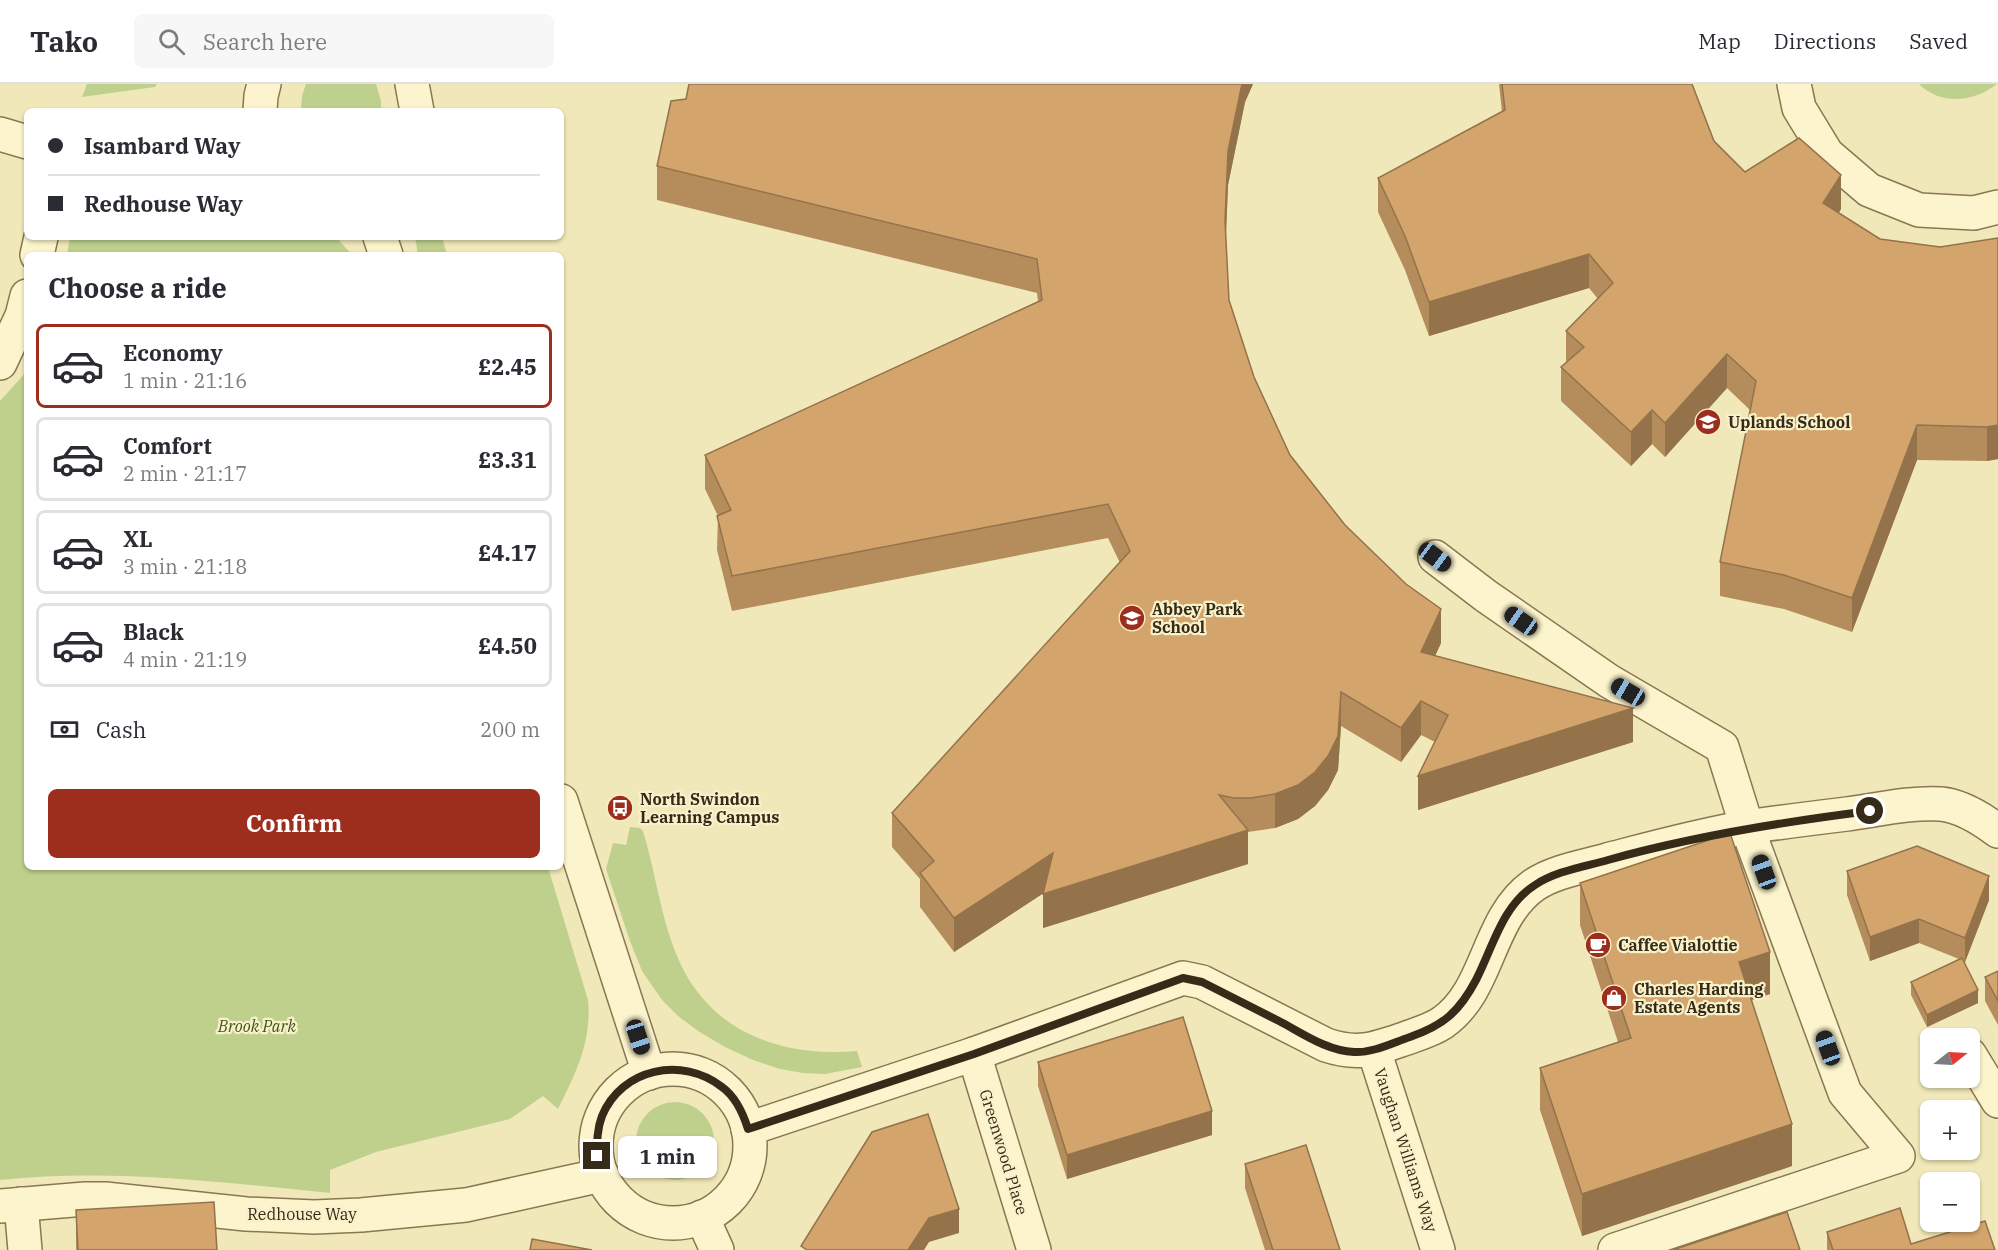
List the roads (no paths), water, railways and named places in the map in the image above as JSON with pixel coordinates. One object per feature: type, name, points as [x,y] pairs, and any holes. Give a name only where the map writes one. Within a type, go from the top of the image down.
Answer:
[{"type":"street","points":[[260,108],[264,84]]},
{"type":"street","points":[[414,84],[417,108]]},
{"type":"street","points":[[1794,84],[1799,108],[1827,154],[1869,190],[1919,210],[1974,213],[1998,207]]},
{"type":"street","points":[[0,134],[24,141]]},
{"type":"street","points":[[0,363],[24,308]]},
{"type":"street","points":[[1435,557],[1486,596],[1609,681],[1722,747],[1747,828],[1845,1093],[1898,1156],[1616,1250]]},
{"type":"street","points":[[748,1129],[974,1054],[1183,978],[1202,982],[1326,1045],[1355,1052],[1374,1050],[1427,1031],[1441,1024],[1458,1010],[1478,977],[1501,924],[1514,904],[1533,886],[1551,876],[1638,852],[1747,828],[1904,806],[1943,804],[1978,816],[1998,831]]},
{"type":"street","points":[[564,810],[650,1073]]},
{"type":"street","name":"Vaughan Williams Way","points":[[1374,1050],[1438,1250]]},
{"type":"street","name":"Greenwood Place","points":[[974,1054],[1034,1250]]},
{"type":"street","points":[[674,1069],[707,1077],[722,1086],[743,1113],[748,1129],[749,1155],[741,1182],[723,1205],[702,1217],[669,1223],[641,1216],[617,1199],[602,1175],[596,1146],[598,1127],[605,1110],[620,1090],[650,1073],[674,1069]]},
{"type":"street","points":[[1980,1070],[1997,1095]]},
{"type":"street","name":"Redhouse Way","points":[[10,1205],[105,1199],[246,1214],[361,1215],[466,1205],[602,1175]]},
{"type":"street","points":[[10,1205],[26,1250]]},
{"type":"street","points":[[702,1217],[717,1250]]},
{"type":"place","name":"Uplands School","points":[[1708,422]]},
{"type":"place","name":"Abbey Park School","points":[[1132,618]]},
{"type":"place","name":"North Swindon Learning Campus","points":[[620,808]]},
{"type":"place","name":"Caffee Vialottie","points":[[1598,945]]},
{"type":"place","name":"Charles Harding Estate Agents","points":[[1614,998]]},
{"type":"park label","name":"Brook Park","points":[[257,1026]]}]
